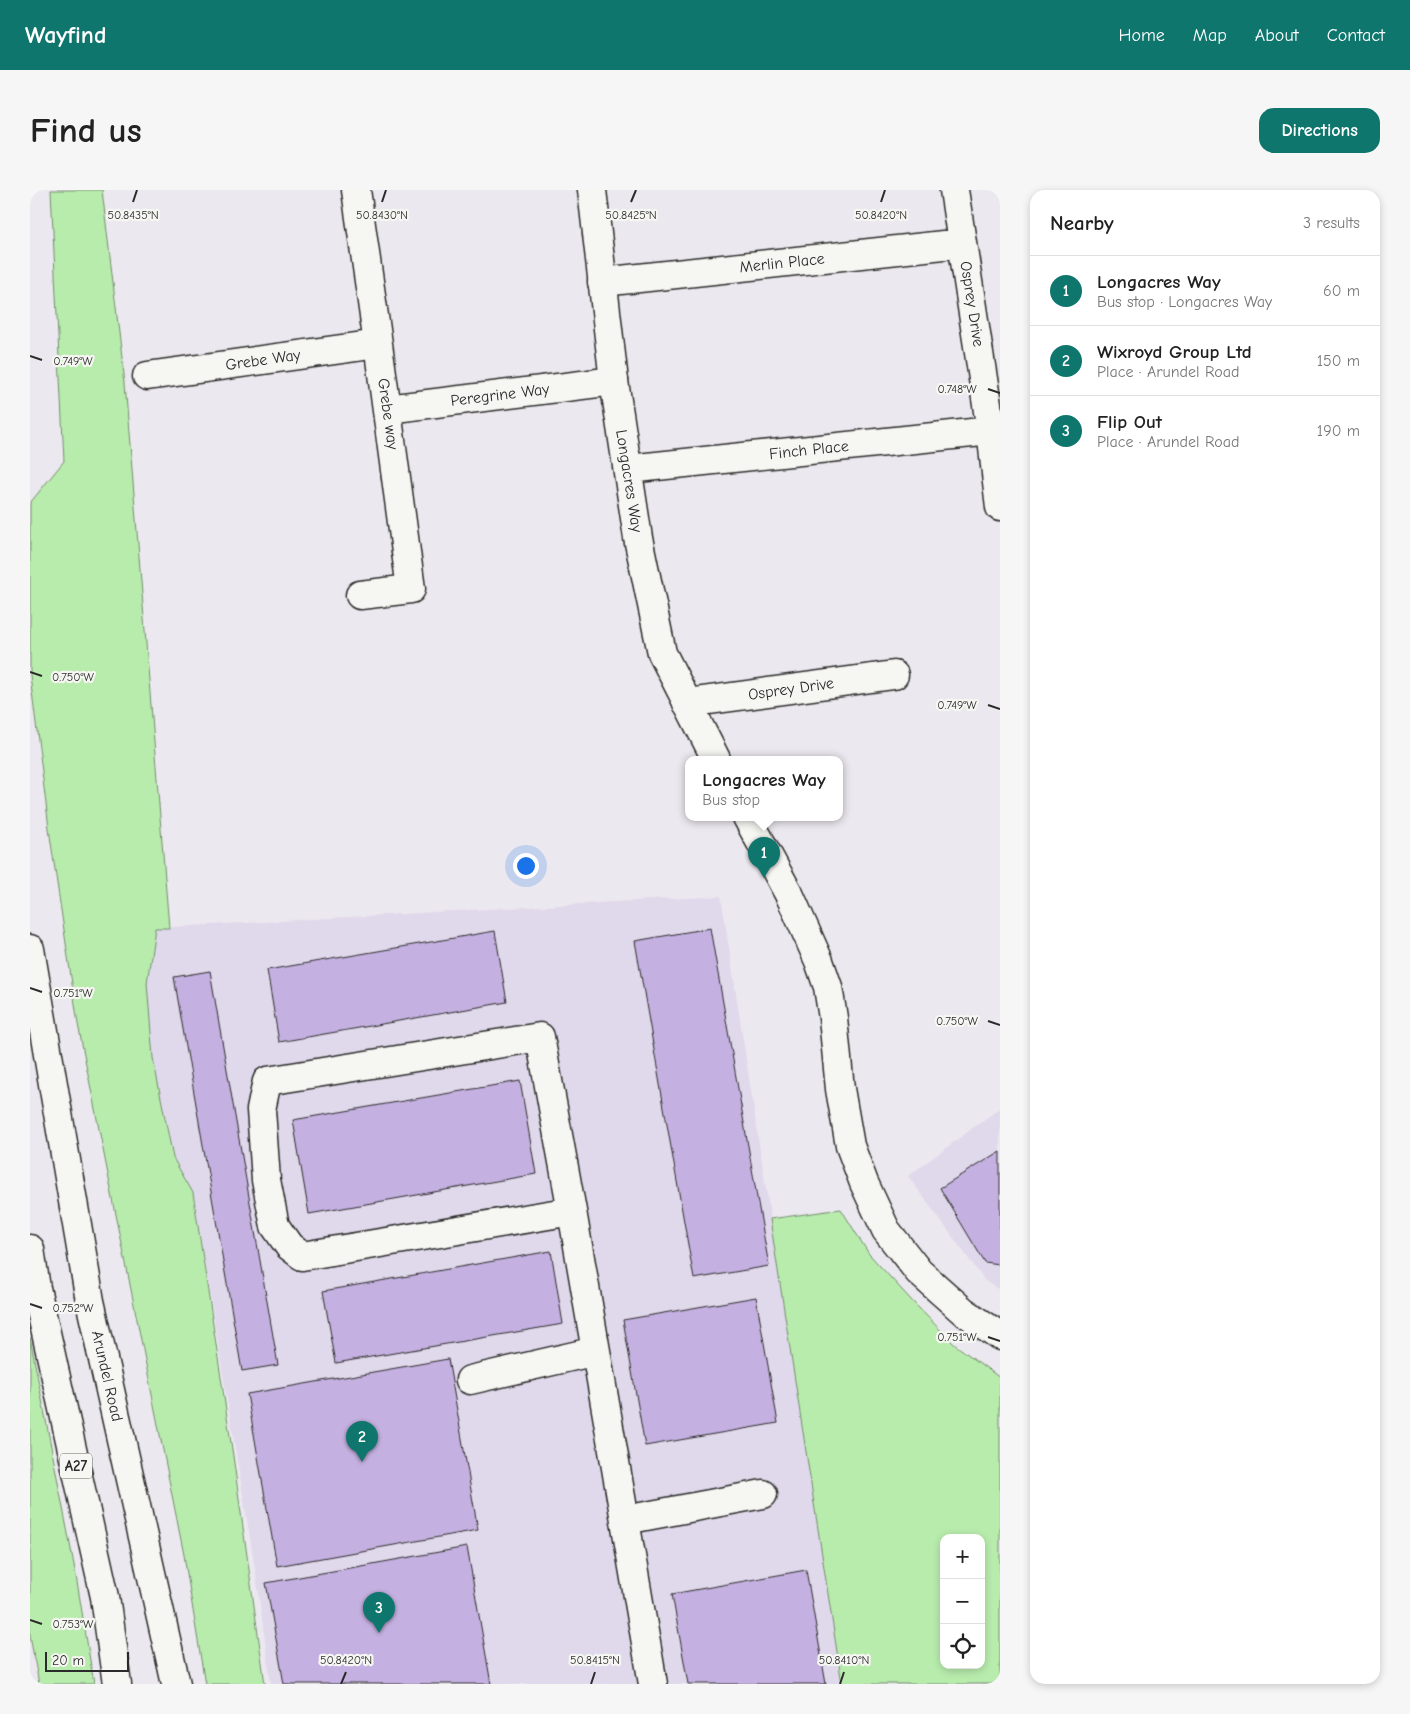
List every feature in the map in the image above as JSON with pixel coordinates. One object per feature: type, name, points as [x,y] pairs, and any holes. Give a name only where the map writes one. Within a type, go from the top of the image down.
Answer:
[{"type":"main road","name":"Grebe way","points":[[356,190],[411,589],[360,595]]},
{"type":"main road","name":"Longacres Way","points":[[592,190],[614,381],[638,538],[662,653],[714,756]]},
{"type":"main road","name":"Osprey Drive","points":[[954,190],[992,431],[1000,507]]},
{"type":"main road","name":"Merlin Place","points":[[602,282],[962,243]]},
{"type":"main road","name":"Grebe Way","points":[[147,376],[378,344]]},
{"type":"main road","name":"Peregrine Way","points":[[387,409],[614,381]]},
{"type":"main road","name":"Finch Place","points":[[628,469],[992,431]]},
{"type":"main road","name":"Osprey Drive","points":[[687,703],[894,675]]},
{"type":"main road","points":[[749,821],[790,896],[819,961],[828,987],[840,1090],[850,1146],[864,1183],[886,1230],[919,1272],[962,1311],[1000,1336]]},
{"type":"main road","name":"Arundel Road","points":[[30,949],[90,1301],[176,1684]]},
{"type":"main road","points":[[572,1211],[302,1256],[289,1246],[275,1226],[266,1180],[261,1110],[267,1081],[540,1037],[572,1211],[653,1684]]},
{"type":"main road","name":"A27","points":[[30,1249],[36,1288],[105,1597],[117,1684]]},
{"type":"main road","points":[[470,1380],[596,1351]]},
{"type":"main road","points":[[625,1520],[763,1494]]},
{"type":"shaded area","points":[[721,896],[842,1684],[271,1684],[256,1574],[193,1193],[173,1158],[153,1058],[147,983],[155,928]]},
{"type":"shaded area","points":[[1000,1108],[1000,1290],[985,1281],[908,1176]]},
{"type":"green space","points":[[51,190],[102,190],[125,383],[169,928],[155,928],[147,983],[153,1058],[173,1158],[193,1193],[265,1684],[205,1684],[184,1555],[78,1024],[50,836],[30,675],[30,503],[64,461]]},
{"type":"green space","points":[[841,1209],[869,1254],[912,1301],[954,1344],[1000,1378],[1000,1684],[842,1684],[770,1219]]},
{"type":"green space","points":[[30,1338],[75,1570],[94,1684],[39,1684],[30,1636]]},
{"type":"building","points":[[710,928],[769,1266],[694,1279],[635,941]]},
{"type":"building","points":[[495,931],[507,1002],[279,1042],[267,970]]},
{"type":"building","points":[[210,971],[278,1365],[242,1371],[174,977]]},
{"type":"building","points":[[520,1081],[536,1174],[309,1214],[293,1120]]},
{"type":"building","points":[[1000,1151],[1000,1265],[985,1263],[940,1188]]},
{"type":"building","points":[[551,1251],[563,1324],[336,1363],[323,1291]]},
{"type":"building","points":[[756,1297],[778,1423],[645,1446],[623,1320]]},
{"type":"building","points":[[448,1359],[478,1530],[277,1566],[247,1394]]},
{"type":"building","points":[[467,1547],[491,1684],[284,1684],[266,1583]]},
{"type":"building","points":[[806,1570],[826,1684],[688,1684],[672,1594]]},
{"type":"place","name":"Longacres Way","points":[[764,878]]},
{"type":"place","name":"Wixroyd Group Ltd","points":[[362,1462]]},
{"type":"place","name":"Flip Out","points":[[379,1633]]}]
